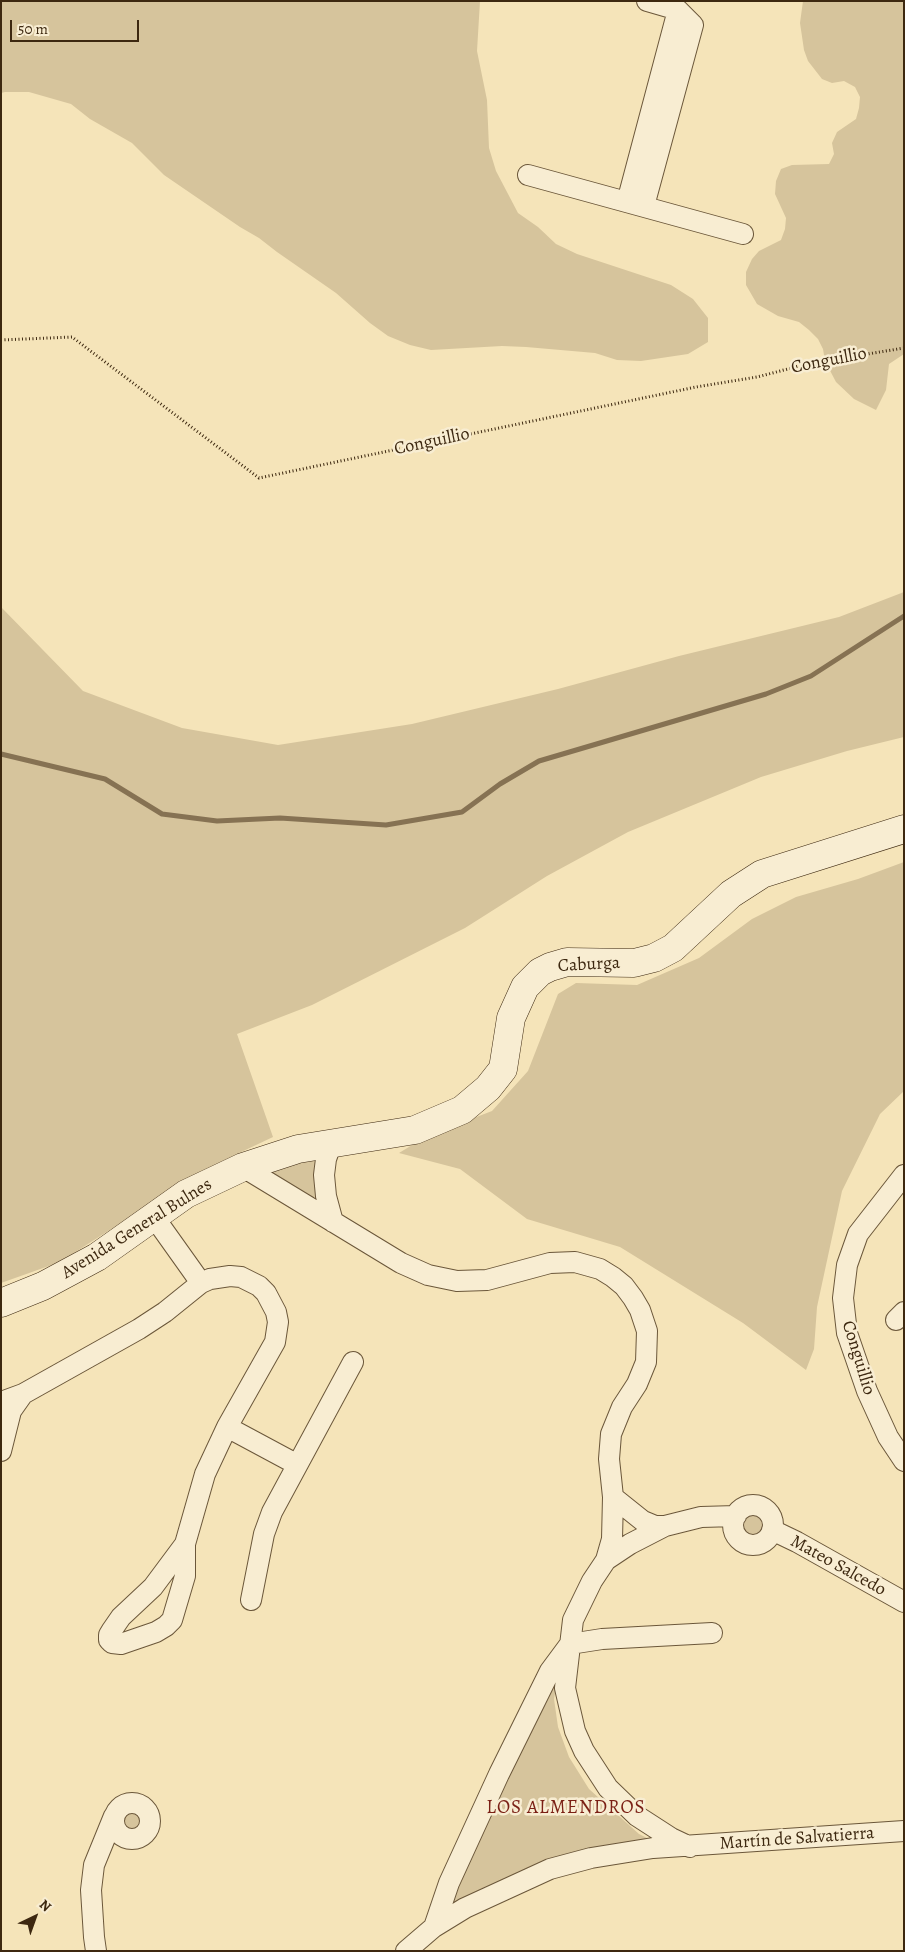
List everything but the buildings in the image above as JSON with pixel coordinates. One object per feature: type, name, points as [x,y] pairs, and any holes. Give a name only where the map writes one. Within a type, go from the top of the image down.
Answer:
[{"type":"street","points":[[636,204],[678,10],[647,1]]},
{"type":"street","points":[[528,175],[743,234]]},
{"type":"street","name":"Caburga","points":[[331,1145],[415,1130],[462,1110],[476,1100],[503,1070],[511,1018],[525,988],[532,979],[550,966],[567,962],[634,963],[654,958],[673,948],[731,894],[762,874],[904,829]]},
{"type":"street","points":[[331,1145],[326,1159],[324,1174],[326,1196],[333,1222]]},
{"type":"street","name":"Avenida General Bulnes","points":[[1,1303],[43,1286],[97,1257],[186,1194],[243,1167],[298,1149],[331,1145]]},
{"type":"street","points":[[243,1167],[401,1263],[428,1275],[457,1281],[487,1280],[550,1263],[575,1262],[600,1269],[624,1286],[640,1310],[647,1331],[647,1350],[642,1373],[622,1407],[611,1434],[609,1459],[613,1497],[612,1539],[606,1560],[592,1581],[574,1620],[565,1688],[569,1710],[578,1738],[595,1770],[608,1788],[637,1816],[671,1838],[690,1847]]},
{"type":"street","name":"Conguillio","points":[[904,1175],[858,1234],[847,1265],[843,1298],[847,1333],[867,1391],[880,1422],[904,1461]]},
{"type":"street","points":[[154,1217],[201,1283]]},
{"type":"street","points":[[1,1402],[23,1394],[139,1330],[201,1283],[220,1276],[230,1276],[250,1281],[266,1293],[272,1302],[277,1317],[278,1332],[276,1342],[227,1427],[206,1474],[185,1544],[185,1576],[172,1620],[156,1632],[121,1644],[112,1643],[109,1640],[112,1630],[154,1587],[185,1544]]},
{"type":"street","points":[[251,1600],[264,1534],[272,1512],[296,1464],[353,1362]]},
{"type":"street","points":[[1,1450],[11,1411],[23,1394]]},
{"type":"street","points":[[227,1427],[296,1464]]},
{"type":"street","name":"Mateo Salcedo","points":[[613,1497],[643,1522],[655,1526],[665,1526]]},
{"type":"street","name":"Mateo Salcedo","points":[[748,1506],[760,1506],[770,1513],[772,1530],[765,1541],[760,1544],[748,1544],[738,1537],[735,1531],[733,1526],[736,1516],[738,1512],[748,1506]]},
{"type":"street","name":"Mateo Salcedo","points":[[606,1560],[630,1544],[665,1526],[701,1517],[736,1516]]},
{"type":"street","name":"Mateo Salcedo","points":[[772,1530],[904,1602]]},
{"type":"street","points":[[434,1927],[449,1883],[499,1774],[550,1671],[570,1644],[602,1640],[712,1633]]},
{"type":"street","points":[[96,1951],[91,1890],[94,1865],[118,1809],[123,1804],[138,1804],[144,1807],[150,1821],[149,1828],[145,1834],[123,1844],[97,1860]]},
{"type":"street","points":[[114,1816],[114,1827],[117,1832],[127,1839],[138,1838]]},
{"type":"street","name":"Martín de Salvatierra","points":[[406,1951],[434,1927],[465,1908],[550,1869],[591,1858],[653,1848],[690,1847],[904,1831]]},
{"type":"path","name":"Conguillio","points":[[1,340],[72,337],[259,478],[696,387],[756,377],[807,364],[904,348]]},
{"type":"shaded area","points":[[1,1],[480,1],[477,51],[487,100],[489,148],[496,171],[518,213],[538,227],[556,244],[577,254],[671,285],[693,299],[708,318],[708,342],[688,354],[641,361],[617,360],[595,353],[526,347],[502,346],[431,350],[410,345],[388,336],[336,293],[259,238],[164,175],[132,143],[90,119],[71,104],[29,92],[1,93]]},
{"type":"shaded area","points":[[803,1],[904,1],[904,354],[889,364],[886,390],[876,410],[854,399],[836,382],[825,361],[823,349],[818,339],[809,330],[799,322],[778,316],[757,304],[746,285],[746,272],[752,259],[759,251],[781,240],[785,229],[786,218],[775,194],[776,181],[781,169],[792,165],[829,164],[834,154],[832,143],[837,132],[856,119],[859,108],[860,97],[855,87],[844,81],[832,83],[822,79],[808,61],[804,50],[800,23]]},
{"type":"shaded area","points":[[904,592],[904,737],[847,751],[761,777],[628,832],[547,876],[465,928],[312,1005],[237,1034],[273,1137],[201,1171],[60,1262],[1,1283],[1,607],[83,691],[182,728],[278,745],[412,724],[558,689],[679,656],[839,617]]},
{"type":"shaded area","points":[[904,862],[904,1091],[880,1114],[842,1191],[817,1307],[814,1349],[806,1370],[743,1323],[620,1247],[527,1219],[460,1169],[399,1153],[427,1136],[492,1111],[528,1071],[558,994],[576,983],[637,985],[699,958],[752,919],[796,897],[858,879]]},
{"type":"shaded area","points":[[314,1159],[319,1163],[317,1195],[313,1198],[272,1174],[273,1170]]},
{"type":"shaded area","points":[[753,1509],[765,1513],[769,1525],[765,1537],[753,1541],[741,1537],[737,1525],[741,1513]]},
{"type":"shaded area","points":[[560,1664],[554,1699],[558,1727],[569,1757],[589,1789],[639,1834],[651,1840],[448,1914],[479,1838]]},
{"type":"shaded area","points":[[132,1807],[142,1811],[146,1821],[142,1831],[132,1835],[122,1831],[118,1821],[122,1811]]},
{"type":"waterway","points":[[1,754],[105,779],[162,814],[217,821],[280,818],[386,825],[462,812],[500,784],[539,761],[766,694],[811,676],[904,616]]},
{"type":"district","name":"LOS ALMENDROS","points":[[566,1808]]}]
